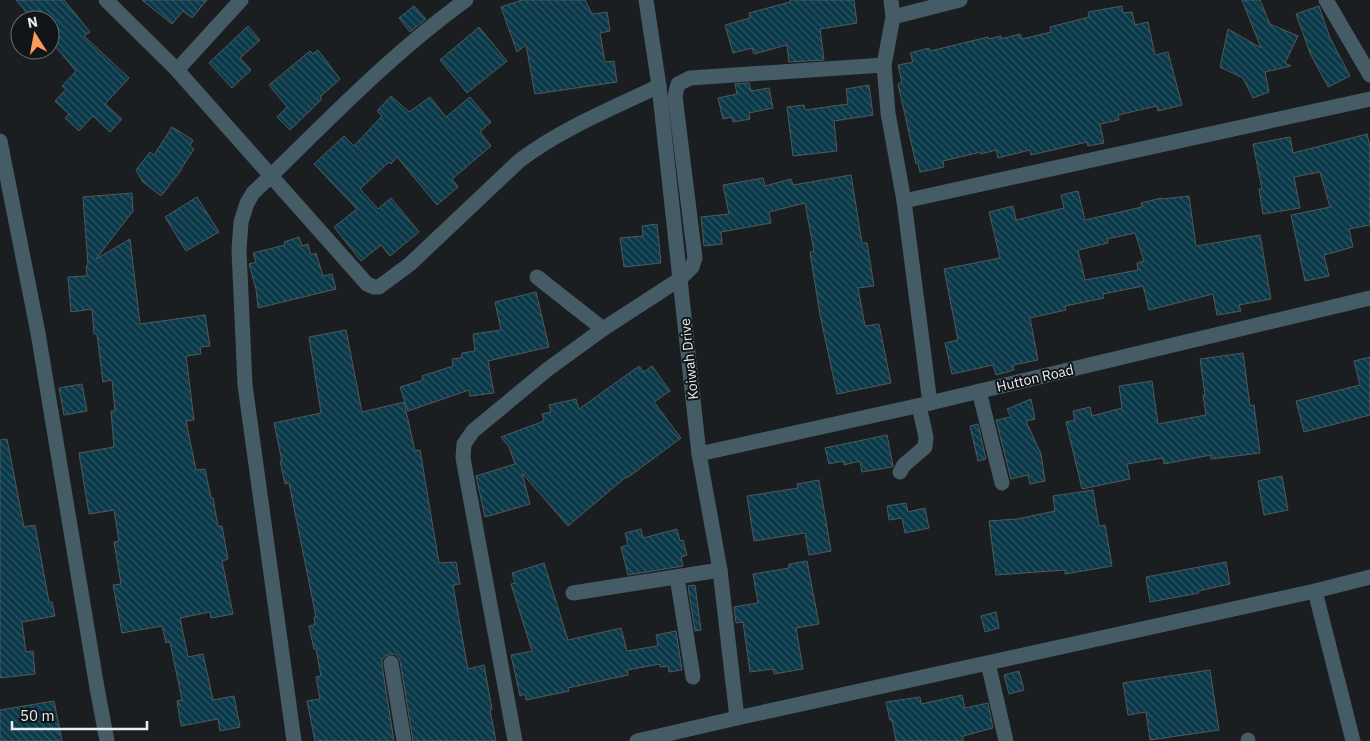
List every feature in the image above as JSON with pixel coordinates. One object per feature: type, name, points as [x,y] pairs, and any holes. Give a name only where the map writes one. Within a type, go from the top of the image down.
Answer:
[{"type":"street","points":[[106,0],[177,70],[367,284],[374,287],[379,287],[410,264],[519,161],[538,147],[563,132],[659,86]]},
{"type":"street","points":[[177,70],[241,0]]},
{"type":"street","points":[[294,741],[245,385],[239,250],[241,222],[247,203],[271,176],[376,74],[444,16],[466,0]]},
{"type":"street","name":"Koiwah Drive","points":[[646,0],[659,86],[699,454],[720,570],[737,718]]},
{"type":"street","points":[[891,0],[893,17],[884,65],[888,113],[904,202],[925,405],[926,437],[925,447],[904,465],[900,472]]},
{"type":"street","points":[[893,17],[960,0]]},
{"type":"street","points":[[1326,0],[1370,75]]},
{"type":"street","points":[[516,741],[463,458],[464,444],[473,431],[548,369],[603,329],[680,279],[692,267],[695,258],[675,96],[678,84],[690,78],[884,65]]},
{"type":"street","points":[[904,202],[1370,99]]},
{"type":"street","points":[[0,141],[38,333],[107,741]]},
{"type":"street","points":[[671,195],[687,191]]},
{"type":"street","points":[[537,277],[603,329]]},
{"type":"street","name":"Hutton Road","points":[[699,454],[925,405],[1370,298]]},
{"type":"street","points":[[979,392],[1002,483]]},
{"type":"street","points":[[573,593],[720,570]]},
{"type":"street","points":[[678,577],[693,677]]},
{"type":"street","points":[[637,741],[1370,577]]},
{"type":"street","points":[[1314,591],[1353,741]]},
{"type":"street","points":[[988,662],[1006,741]]},
{"type":"street","points":[[391,663],[404,741]]},
{"type":"building","points":[[16,0],[64,0],[90,32],[84,36],[129,78],[105,104],[122,119],[110,132],[93,116],[79,131],[65,118],[69,114],[55,101],[66,89],[62,86],[76,71],[60,52],[60,10],[24,10]]},
{"type":"building","points":[[142,0],[207,0],[192,18],[183,11],[172,24]]},
{"type":"building","points":[[522,0],[585,0],[592,14],[607,12],[610,31],[600,33],[605,62],[614,61],[617,82],[535,94],[526,45],[517,52],[501,7]]},
{"type":"building","points":[[790,0],[854,0],[857,23],[820,29],[824,60],[789,62],[787,45],[754,54],[752,48],[733,53],[725,25],[750,18],[749,13],[790,2]]},
{"type":"building","points":[[1242,0],[1260,0],[1270,24],[1298,36],[1285,63],[1291,66],[1265,72],[1269,92],[1253,98],[1243,78],[1220,67],[1228,29],[1261,48]]},
{"type":"building","points":[[414,6],[426,19],[410,32],[399,18]]},
{"type":"building","points":[[1122,6],[1123,13],[1132,12],[1135,25],[1148,22],[1155,55],[1168,52],[1182,105],[1158,111],[1157,106],[1118,115],[1119,120],[1100,124],[1104,143],[1088,146],[1087,142],[1031,155],[1030,150],[998,158],[996,150],[981,154],[981,152],[943,161],[944,167],[920,172],[918,163],[916,164],[898,84],[902,82],[898,65],[913,62],[910,53],[929,48],[930,51],[988,37],[988,39],[1001,36],[1001,39],[1020,34],[1022,39],[1051,32],[1050,27],[1089,17],[1088,12]]},
{"type":"building","points":[[1319,6],[1330,38],[1350,76],[1328,87],[1310,53],[1296,14]]},
{"type":"building","points":[[248,26],[260,40],[240,58],[251,70],[232,88],[209,63]]},
{"type":"building","points":[[479,27],[507,61],[467,93],[440,60]]},
{"type":"building","points":[[318,50],[340,79],[320,97],[322,99],[290,130],[277,117],[287,107],[269,85],[310,51],[313,54]]},
{"type":"building","points":[[749,83],[751,91],[769,88],[773,108],[749,113],[750,119],[733,122],[732,117],[723,119],[718,98],[737,94],[735,84]]},
{"type":"building","points":[[869,85],[873,115],[834,121],[837,151],[793,156],[787,107],[804,105],[805,110],[848,104],[846,89]]},
{"type":"building","points":[[391,96],[409,112],[430,97],[446,117],[470,97],[491,122],[480,132],[491,146],[452,179],[458,187],[437,205],[397,157],[391,164],[389,162],[360,189],[378,209],[391,198],[419,232],[390,256],[381,245],[361,261],[334,227],[357,209],[314,164],[344,136],[354,146],[382,116],[377,111]]},
{"type":"building","points":[[172,127],[193,140],[190,146],[194,149],[182,169],[161,196],[143,182],[136,170],[150,152],[154,155]]},
{"type":"building","points":[[1367,134],[1370,146],[1370,225],[1349,229],[1353,247],[1324,255],[1329,276],[1305,281],[1291,215],[1330,207],[1320,172],[1294,177],[1300,208],[1263,214],[1259,189],[1262,189],[1253,144],[1290,137],[1293,153]]},
{"type":"building","points":[[851,175],[862,243],[867,243],[874,286],[858,288],[865,326],[879,324],[891,383],[837,394],[820,315],[810,252],[814,251],[805,203],[769,212],[771,223],[721,232],[722,244],[704,246],[701,217],[729,214],[723,185],[763,178],[765,186],[791,179],[793,185]]},
{"type":"building","points":[[1078,191],[1085,220],[1142,207],[1141,203],[1162,198],[1189,196],[1196,246],[1260,235],[1271,299],[1239,305],[1241,311],[1217,315],[1213,294],[1149,310],[1143,286],[1103,294],[1104,298],[1065,306],[1066,310],[1030,318],[1038,360],[1013,365],[1014,370],[996,375],[993,365],[952,374],[945,343],[958,340],[944,269],[1000,258],[989,212],[1013,206],[1016,220],[1064,208],[1061,195]],"holes":[[[1135,233],[1144,261],[1137,263],[1138,270],[1085,280],[1078,250],[1108,243],[1107,239]]]},
{"type":"building","points":[[132,193],[133,211],[96,259],[130,239],[140,324],[205,315],[210,346],[200,347],[201,354],[186,356],[194,420],[186,421],[196,470],[205,469],[218,526],[222,526],[228,559],[222,561],[233,614],[211,618],[210,612],[180,618],[188,657],[203,654],[213,700],[234,696],[240,727],[220,731],[218,719],[181,726],[177,701],[182,700],[170,642],[166,643],[162,626],[122,633],[113,585],[121,584],[114,542],[119,541],[114,510],[89,514],[79,453],[114,447],[111,411],[115,411],[112,380],[103,382],[97,334],[94,334],[92,309],[71,312],[68,277],[87,276],[86,266],[88,265],[83,197]]},
{"type":"building","points":[[197,197],[219,232],[186,251],[165,217]]},
{"type":"building","points":[[657,224],[661,263],[624,267],[620,238],[643,236],[642,226]]},
{"type":"building","points":[[299,237],[302,246],[308,244],[311,255],[316,253],[323,276],[332,274],[336,289],[258,308],[256,289],[249,264],[256,262],[253,253],[285,245],[284,242]]},
{"type":"building","points":[[536,292],[549,347],[488,361],[494,393],[470,396],[469,390],[408,411],[400,387],[423,380],[422,376],[453,366],[452,359],[461,358],[462,353],[475,351],[473,334],[501,330],[495,302]]},
{"type":"building","points":[[346,330],[362,412],[404,402],[415,451],[420,450],[439,563],[456,562],[460,584],[453,585],[468,669],[484,665],[496,741],[413,741],[400,661],[395,654],[390,654],[382,660],[382,665],[394,741],[315,741],[307,701],[320,699],[316,677],[321,676],[309,626],[315,625],[314,617],[316,617],[289,483],[285,484],[280,461],[282,461],[274,423],[321,413],[309,337]]},
{"type":"building","points":[[1243,353],[1250,406],[1254,405],[1260,453],[1211,459],[1211,455],[1164,464],[1163,458],[1127,464],[1130,479],[1082,489],[1066,422],[1075,420],[1073,411],[1090,407],[1092,416],[1122,408],[1119,386],[1152,381],[1158,424],[1206,415],[1200,359]]},
{"type":"building","points":[[1370,357],[1370,415],[1304,432],[1296,401],[1360,385],[1354,361]]},
{"type":"building","points":[[639,366],[644,372],[652,366],[670,391],[654,402],[681,438],[626,477],[568,526],[522,473],[530,504],[485,517],[476,476],[515,464],[509,447],[501,437],[544,421],[542,414],[551,412],[549,405],[576,399],[579,409]]},
{"type":"building","points":[[82,384],[87,411],[64,415],[59,388]]},
{"type":"building","points":[[1031,399],[1035,419],[1026,421],[1041,454],[1045,481],[1030,484],[1028,475],[1011,479],[996,420],[1011,417],[1007,409]]},
{"type":"building","points":[[978,424],[986,459],[978,461],[970,426]]},
{"type":"building","points":[[887,435],[892,467],[862,472],[860,461],[844,465],[843,461],[829,464],[825,448]]},
{"type":"building","points":[[7,439],[24,527],[35,525],[49,602],[52,602],[55,616],[22,622],[26,652],[33,651],[35,674],[0,678],[0,440]]},
{"type":"building","points":[[1282,476],[1288,510],[1264,515],[1258,481]]},
{"type":"building","points":[[819,480],[831,551],[809,555],[805,533],[754,541],[747,496],[798,488],[797,484]]},
{"type":"building","points":[[1093,490],[1099,526],[1105,525],[1112,566],[1065,574],[1065,570],[996,575],[989,521],[1017,519],[1055,511],[1053,496]]},
{"type":"building","points":[[906,503],[908,512],[925,508],[929,528],[905,533],[902,518],[889,520],[887,506]]},
{"type":"building","points":[[641,529],[643,538],[677,529],[680,541],[683,540],[687,555],[681,557],[683,566],[628,575],[621,547],[628,545],[625,533]]},
{"type":"building","points":[[807,561],[819,624],[796,628],[803,669],[774,674],[773,669],[750,672],[743,622],[736,623],[734,607],[758,603],[753,574],[789,568],[789,564]]},
{"type":"building","points":[[1226,562],[1230,584],[1198,591],[1199,593],[1150,602],[1146,577]]},
{"type":"building","points":[[544,563],[568,640],[621,628],[627,651],[657,646],[656,635],[676,631],[682,670],[669,672],[668,666],[660,667],[660,664],[627,670],[628,675],[568,688],[569,691],[526,700],[525,694],[520,696],[511,655],[532,651],[511,584],[515,583],[512,573]]},
{"type":"building","points":[[695,585],[701,630],[695,631],[688,586]]},
{"type":"building","points":[[996,612],[999,628],[985,632],[981,616]]},
{"type":"building","points":[[1210,670],[1219,730],[1150,740],[1146,712],[1128,715],[1123,683]]},
{"type":"building","points":[[1019,671],[1024,690],[1009,694],[1004,675]]},
{"type":"building","points":[[962,695],[965,708],[988,703],[993,728],[963,736],[963,741],[896,741],[886,702],[920,697],[921,704]]},
{"type":"building","points":[[54,701],[62,741],[0,741],[0,710]]}]
